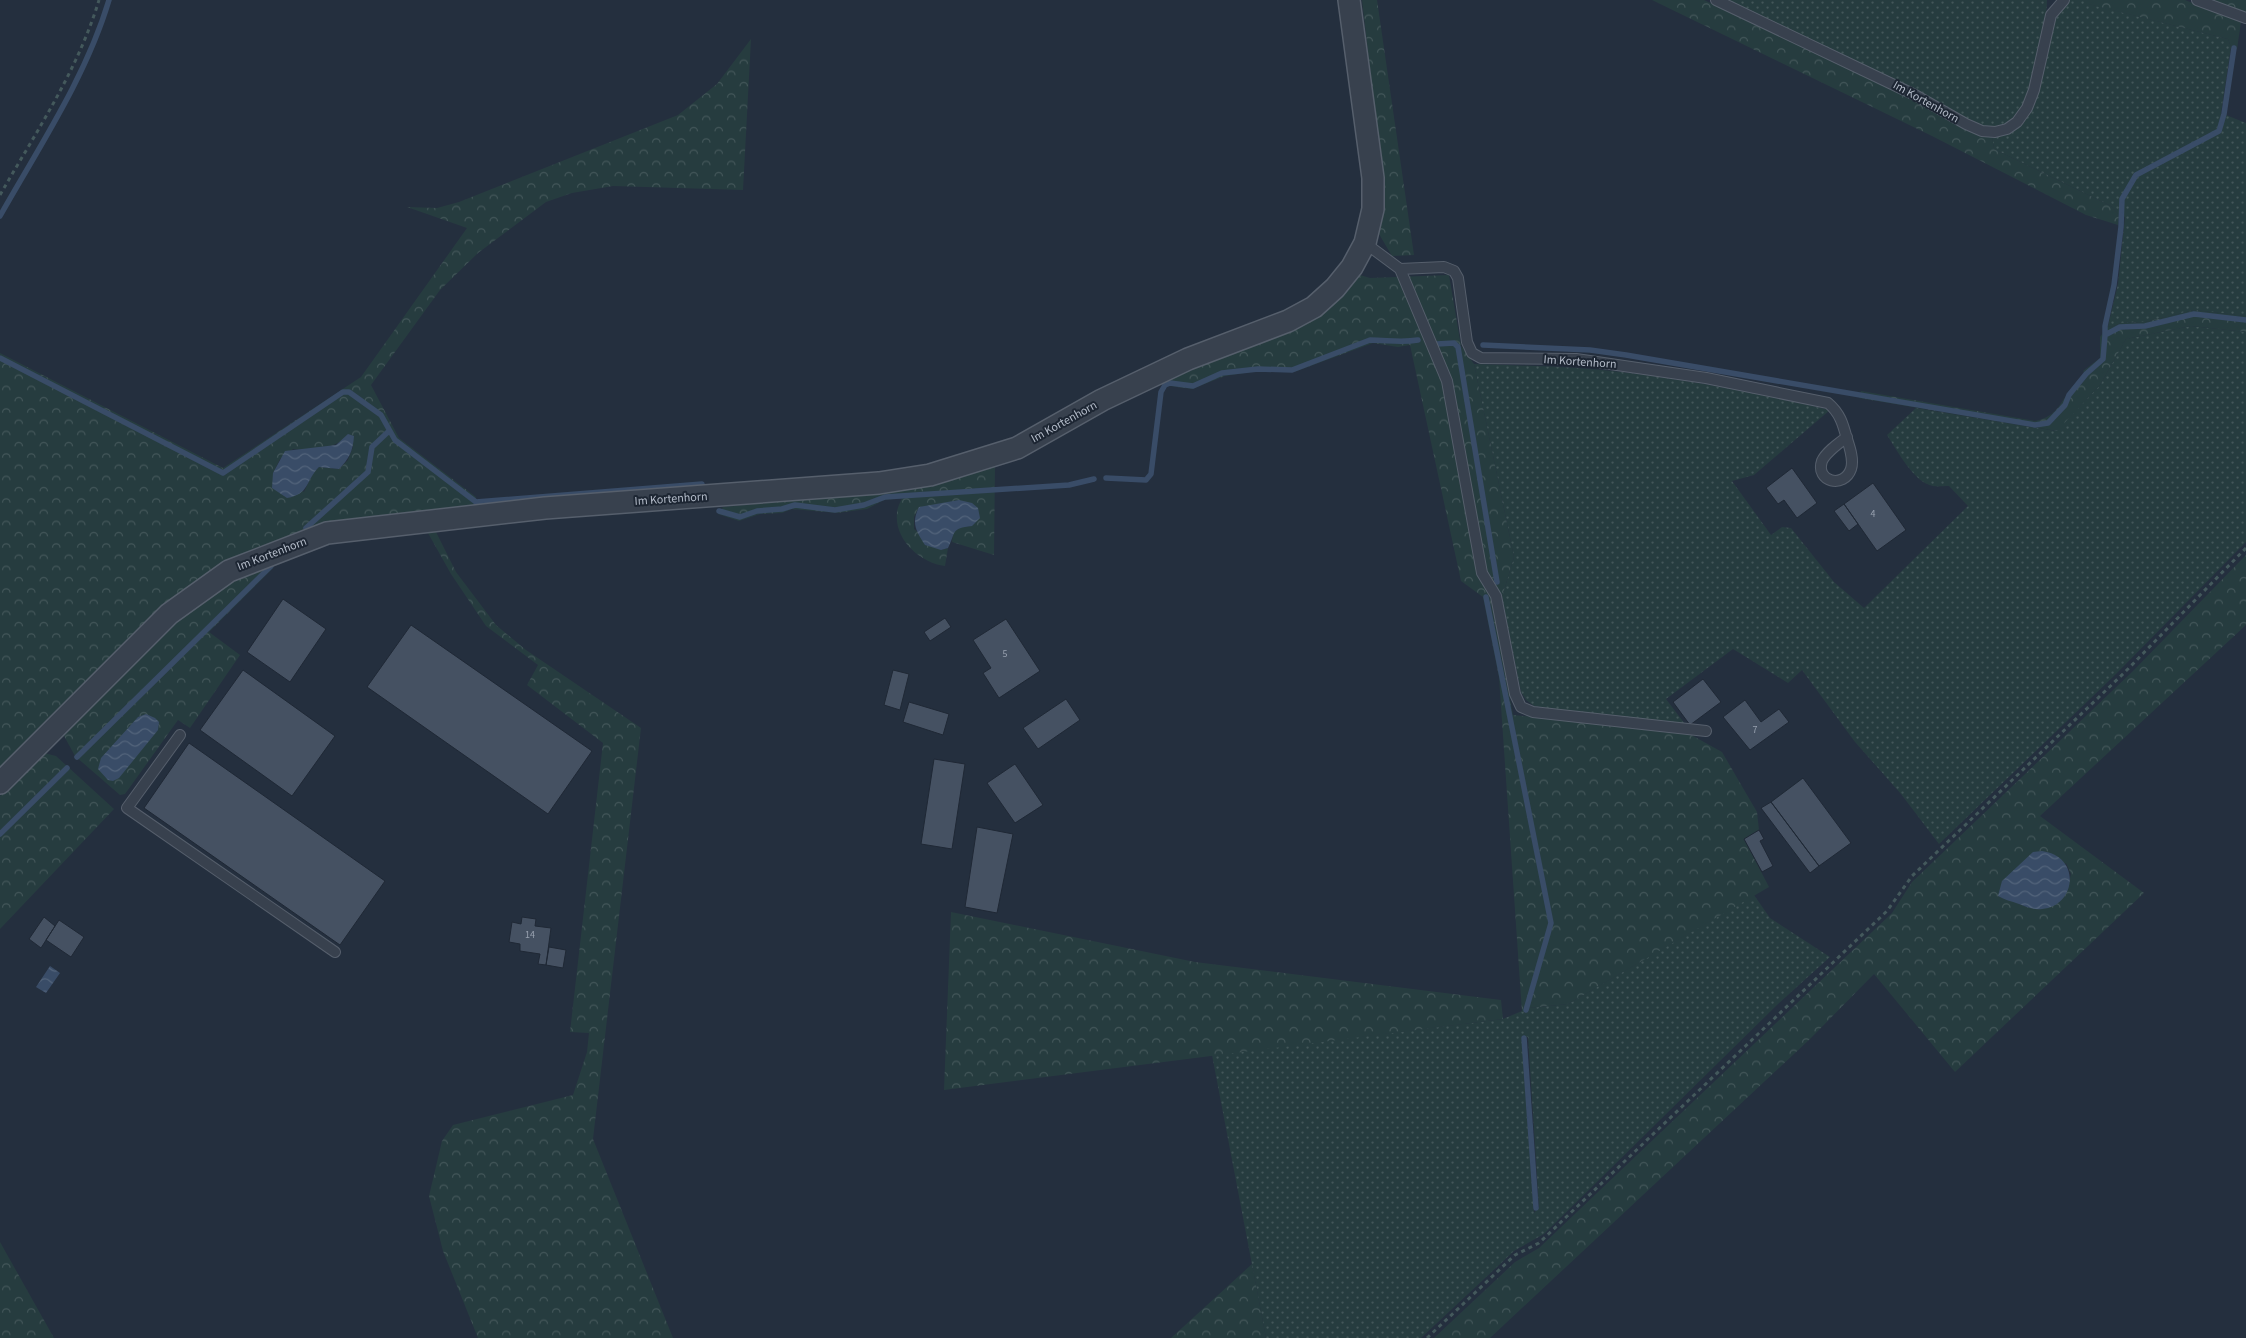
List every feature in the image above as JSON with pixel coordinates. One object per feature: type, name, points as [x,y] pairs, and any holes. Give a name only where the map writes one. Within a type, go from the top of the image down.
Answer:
[{"type":"street","name":"Im Kortenhorn","points":[[0,783],[170,614],[229,571],[327,533],[545,508],[879,483],[930,474],[1017,448],[1102,400],[1188,359],[1288,321],[1314,307],[1335,288],[1352,267],[1365,243],[1373,209],[1373,178],[1349,0]]},
{"type":"lane","name":"Im Kortenhorn","points":[[1716,0],[1915,95],[1966,124],[1982,131],[1996,132],[2007,129],[2016,122],[2027,108],[2034,90],[2051,15],[2064,0]]},
{"type":"lane","points":[[2196,0],[2246,18]]},
{"type":"lane","points":[[1365,243],[1400,269],[1447,382],[1482,573],[1496,596],[1515,694],[1521,707],[1533,712],[1706,731]]},
{"type":"lane","name":"Im Kortenhorn","points":[[1400,269],[1444,267],[1454,271],[1458,278],[1467,342],[1472,353],[1480,358],[1576,359],[1706,378],[1828,403],[1838,411],[1847,437]]},
{"type":"lane","points":[[180,734],[127,808],[335,952]]},
{"type":"path","points":[[0,195],[70,73],[92,25],[99,0]]},
{"type":"path","points":[[1427,1338],[1515,1255],[1539,1243],[1887,911],[1912,876],[2124,673],[2246,548]]},
{"type":"green space","points":[[1362,0],[1377,0],[1414,255],[1392,256],[1379,234],[1384,212],[1384,189]]},
{"type":"green space","points":[[1652,0],[1704,0],[1916,101],[1961,128],[1976,134],[1992,136],[1994,149],[2111,206],[2119,215],[2118,225],[2086,215],[1932,136]]},
{"type":"green space","points":[[1727,0],[2047,0],[2047,6],[2029,92],[2016,116],[2006,124],[1993,127],[1976,125]]},
{"type":"green space","points":[[2068,0],[2088,0],[2089,4],[2228,39],[2231,47],[2221,113],[2246,123],[2246,316],[2194,310],[2145,322],[2121,323],[2111,327],[2108,326],[2118,284],[2125,217],[2119,215],[2111,206],[1994,149],[1992,136],[2019,126],[2055,20]]},
{"type":"green space","points":[[2088,0],[2185,0],[2241,22],[2237,49],[2231,47],[2228,39],[2088,4]]},
{"type":"green space","points":[[2209,0],[2246,0],[2246,13]]},
{"type":"green space","points":[[751,39],[743,190],[613,186],[572,193],[546,202],[478,253],[440,290],[371,385],[399,438],[476,497],[473,508],[322,525],[253,549],[223,565],[0,768],[0,353],[223,468],[361,377],[467,228],[407,207],[437,208],[459,202],[678,115],[717,84]],"holes":[[[348,435],[353,447],[348,460],[339,469],[319,467],[313,473],[304,492],[273,473],[280,459],[293,449],[323,448],[343,440]]]},
{"type":"green space","points":[[1360,275],[1370,278],[1449,275],[1461,346],[1474,364],[1514,557],[1502,597],[1491,597],[1513,715],[1686,732],[1722,752],[1757,812],[1759,830],[1744,839],[1769,887],[1568,1004],[1529,1008],[1522,1012],[1499,677],[1483,597],[1461,581],[1410,345],[1398,347],[1373,343],[1294,372],[1257,371],[1225,376],[1192,389],[1170,386],[1164,381],[1292,331],[1329,307]]},
{"type":"green space","points":[[2194,310],[2246,316],[2246,332],[2191,326],[2126,339],[2100,385],[2057,431],[1859,398],[1861,391],[2035,421],[2043,419],[2054,412],[2074,385],[2076,387],[2086,374],[2083,371],[2100,358],[2100,337],[2108,326],[2111,327],[2121,323],[2145,322]]},
{"type":"green space","points":[[2191,326],[2246,332],[2246,542],[2116,674],[1939,844],[1901,794],[1855,742],[1802,670],[1788,683],[1733,649],[1666,699],[1685,724],[1646,723],[1534,706],[1526,700],[1521,692],[1502,597],[1514,557],[1474,364],[1577,368],[1641,374],[1736,390],[1830,410],[1754,475],[1732,481],[1771,535],[1782,527],[1791,528],[1834,582],[1864,608],[1968,506],[1949,486],[1933,486],[1919,479],[1887,435],[1916,408],[2056,431],[2100,385],[2126,339]]},
{"type":"green space","points":[[995,466],[994,555],[952,542],[953,533],[960,527],[972,526],[919,507],[914,517],[914,529],[941,550],[948,548],[945,566],[936,564],[918,555],[905,541],[897,523],[897,511],[902,498],[884,500],[867,509],[837,513],[792,509],[782,513],[760,514],[739,521],[718,514],[723,507],[867,494]]},
{"type":"green space","points":[[436,532],[456,572],[496,625],[526,650],[641,728],[593,1139],[673,1338],[478,1338],[443,1251],[429,1196],[442,1141],[453,1125],[573,1095],[587,1052],[589,1033],[570,1032],[603,743],[527,685],[538,665],[486,626],[451,574],[428,533]]},
{"type":"green space","points":[[2246,555],[2246,625],[2040,816],[2144,893],[1955,1072],[1874,974],[1810,1039],[1490,1338],[1434,1338],[1515,1262],[1539,1248],[1892,913],[1912,882],[2133,671]],"holes":[[[2066,863],[2071,874],[2068,886],[2030,908],[2019,904]]]},
{"type":"green space","points":[[269,564],[273,568],[209,632],[240,655],[190,728],[178,720],[125,794],[120,795],[75,756],[63,734],[133,663],[185,615],[213,594],[241,577]]},
{"type":"green space","points":[[44,753],[56,756],[114,809],[0,929],[0,796]]},
{"type":"green space","points":[[1754,895],[1770,918],[1830,957],[1777,1005],[1544,1234],[1514,1251],[1421,1338],[1266,1338],[1212,1055],[1503,1019],[1529,1008],[1568,1004]],"holes":[[[1528,1037],[1539,1207],[1534,1213],[1522,1038]]]},
{"type":"green space","points":[[951,912],[1195,962],[1501,1000],[1503,1019],[944,1090]]},
{"type":"green space","points":[[0,1242],[54,1338],[0,1338]]},
{"type":"green space","points":[[1252,1264],[1266,1338],[1171,1338]]},
{"type":"water","points":[[348,434],[354,436],[353,446],[348,458],[339,469],[319,467],[304,490],[287,498],[272,488],[273,473],[285,451],[336,445]]},
{"type":"water","points":[[959,500],[972,503],[978,508],[980,518],[972,526],[957,530],[948,548],[941,550],[925,545],[919,535],[915,522],[919,507]]},
{"type":"water","points":[[146,714],[159,722],[158,730],[119,778],[113,781],[108,780],[98,769],[101,758],[138,717]]},
{"type":"water","points":[[2042,851],[2055,855],[2064,862],[2069,871],[2070,882],[2062,900],[2053,906],[2036,909],[1998,896],[2002,881],[2033,852]]},
{"type":"water","points":[[50,966],[60,973],[46,993],[36,987]]},
{"type":"building","points":[[1792,468],[1817,503],[1797,518],[1784,500],[1778,504],[1766,488]]},
{"type":"building","points":[[1873,483],[1906,530],[1877,551],[1844,504]]},
{"type":"building","points":[[1844,504],[1858,524],[1849,531],[1834,511]]},
{"type":"building","points":[[283,599],[326,629],[290,682],[247,652]]},
{"type":"building","points":[[945,618],[951,627],[930,641],[924,632]]},
{"type":"building","points":[[1006,619],[1040,671],[999,698],[983,673],[991,668],[973,640]]},
{"type":"building","points":[[411,625],[592,751],[548,814],[367,687]]},
{"type":"building","points":[[243,670],[335,736],[292,796],[200,730]]},
{"type":"building","points":[[893,670],[909,674],[900,710],[884,705]]},
{"type":"building","points":[[1703,679],[1721,702],[1690,725],[1673,702]]},
{"type":"building","points":[[1066,699],[1080,720],[1038,749],[1023,728]]},
{"type":"building","points":[[1745,700],[1761,722],[1779,709],[1789,722],[1750,750],[1723,717]]},
{"type":"building","points":[[909,702],[949,714],[943,735],[903,722]]},
{"type":"building","points":[[189,743],[385,881],[340,945],[144,808]]},
{"type":"building","points":[[934,759],[965,764],[952,849],[921,844]]},
{"type":"building","points":[[1015,764],[1043,805],[1015,823],[987,783]]},
{"type":"building","points":[[1803,778],[1851,843],[1819,866],[1771,802]]},
{"type":"building","points":[[1771,802],[1819,866],[1810,873],[1761,808]]},
{"type":"building","points":[[977,827],[1013,834],[997,913],[965,907]]},
{"type":"building","points":[[1759,830],[1764,839],[1760,841],[1773,866],[1762,872],[1744,839]]},
{"type":"building","points":[[44,917],[55,926],[41,948],[29,939]]},
{"type":"building","points":[[522,917],[536,919],[535,926],[551,928],[546,965],[538,964],[540,954],[520,951],[520,944],[509,942],[512,922],[521,924]]},
{"type":"building","points":[[59,920],[84,937],[71,957],[46,940]]},
{"type":"building","points":[[549,947],[566,950],[563,968],[546,965]]},
{"type":"waterway","points":[[0,216],[75,84],[88,57],[109,0]]},
{"type":"waterway","points":[[2105,335],[2105,326],[2114,285],[2121,227],[2122,199],[2136,175],[2219,131],[2224,114],[2234,48]]},
{"type":"waterway","points":[[1483,345],[1590,350],[1626,355],[2035,425],[2048,423],[2065,405],[2069,395],[2086,374],[2103,359],[2105,335],[2120,327],[2145,326],[2194,314],[2246,320]]},
{"type":"waterway","points":[[1106,478],[1146,480],[1151,474],[1161,392],[1165,385],[1170,383],[1193,386],[1222,373],[1258,369],[1292,370],[1370,340],[1418,340]]},
{"type":"waterway","points":[[1437,344],[1454,343],[1458,347],[1497,582]]},
{"type":"waterway","points":[[0,358],[223,473],[343,392],[349,392],[381,415],[395,440],[476,502],[702,484]]},
{"type":"waterway","points":[[306,528],[368,472],[372,447],[389,431]]},
{"type":"waterway","points":[[719,511],[740,517],[757,511],[782,509],[795,505],[835,510],[864,505],[885,497],[1069,485],[1094,479]]},
{"type":"waterway","points":[[77,757],[271,566]]},
{"type":"waterway","points":[[1486,597],[1551,923],[1526,1010]]},
{"type":"waterway","points":[[0,834],[67,768]]},
{"type":"waterway","points":[[1524,1038],[1536,1208]]}]
